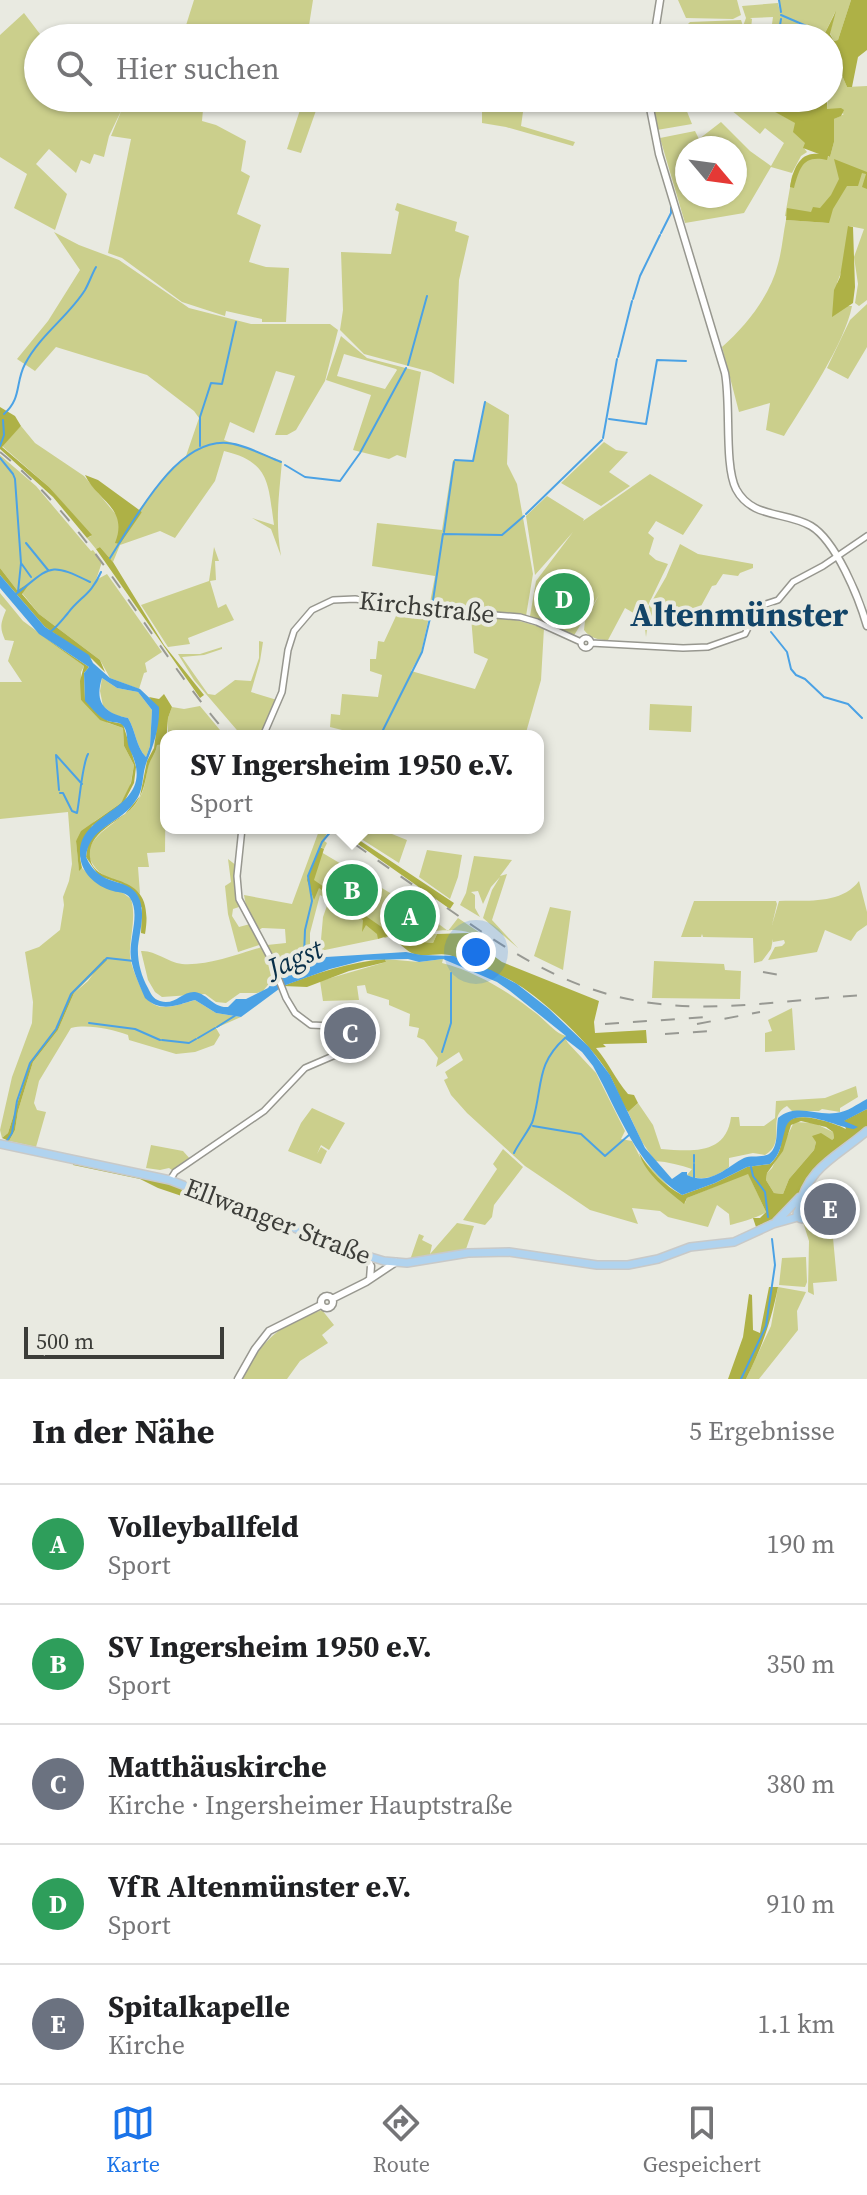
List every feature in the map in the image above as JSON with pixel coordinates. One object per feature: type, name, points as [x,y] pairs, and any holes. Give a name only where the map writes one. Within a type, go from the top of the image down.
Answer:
[{"type":"main road","points":[[656,24],[660,0]]},
{"type":"main road","points":[[650,112],[665,174],[725,373],[730,411],[731,472],[736,487],[742,497],[763,512],[798,520],[823,536],[837,558],[867,626]]},
{"type":"main road","points":[[779,1222],[820,1167],[867,1131]]},
{"type":"main road","name":"Ellwanger Straße","points":[[3,1145],[170,1180],[364,1255],[396,1262],[417,1262],[468,1253],[509,1252],[597,1265],[628,1265],[658,1259],[690,1247],[734,1242],[799,1212],[804,1191]]},
{"type":"main road","points":[[364,1255],[373,1277]]},
{"type":"main road","points":[[373,1277],[382,1260]]},
{"type":"main road","points":[[238,1379],[269,1331],[321,1305],[329,1308],[332,1299],[396,1262]]},
{"type":"street","name":"Kirchstraße","points":[[266,730],[282,692],[294,631],[312,610],[333,600],[355,599],[520,617],[581,642],[585,648],[591,643],[700,648],[740,636],[750,628],[754,608],[778,600],[793,582],[837,558],[867,536]]},
{"type":"street","points":[[170,1180],[175,1172],[264,1111],[305,1068],[340,1053],[346,1047],[343,1030],[309,1024],[293,1011],[265,946],[243,911],[237,876],[241,834]]},
{"type":"green space","points":[[194,0],[313,0],[309,24],[186,24]]},
{"type":"green space","points":[[678,0],[737,0],[741,15],[733,19],[686,18]]},
{"type":"green space","points":[[779,0],[851,0],[843,25],[832,24],[835,12],[829,24],[772,24],[773,17],[750,18],[751,24],[744,24],[746,18],[742,6],[778,3],[780,12]]},
{"type":"green space","points":[[24,13],[32,24],[24,24],[24,112],[121,112],[109,136],[104,157],[94,154],[90,164],[81,160],[76,173],[49,149],[36,164],[67,194],[55,230],[14,208],[27,174],[0,157],[0,35]]},
{"type":"green space","points":[[741,20],[742,24],[688,24],[690,22]]},
{"type":"green space","points":[[843,78],[847,87],[867,86],[867,300],[859,306],[855,303],[858,284],[854,257],[864,229],[849,226],[837,283],[847,306],[852,306],[848,321],[823,372],[784,436],[766,430],[770,403],[739,412],[722,347],[748,320],[769,288],[779,259],[786,220],[829,223],[785,216],[792,176],[803,160],[823,155],[830,157],[834,142],[834,119],[844,114],[837,112],[843,112]]},
{"type":"green space","points":[[121,112],[203,112],[202,121],[246,141],[241,171],[250,176],[237,214],[261,225],[249,262],[266,267],[289,268],[286,322],[262,322],[262,319],[226,311],[225,316],[182,302],[122,258],[108,253],[131,139],[111,136]]},
{"type":"green space","points":[[299,112],[315,112],[301,153],[287,149]]},
{"type":"green space","points":[[482,112],[523,112],[521,126],[575,142],[573,146],[482,123]]},
{"type":"green space","points":[[652,112],[655,129],[675,198],[654,131]]},
{"type":"green space","points":[[653,112],[687,112],[692,124],[657,130]]},
{"type":"green space","points":[[733,112],[776,112],[796,123],[807,152],[801,156],[792,173],[771,167],[747,208],[747,148],[771,166],[784,143],[765,128],[760,134]]},
{"type":"green space","points":[[721,122],[735,136],[703,136]]},
{"type":"green space","points":[[695,131],[698,136],[675,136],[675,189],[660,138]]},
{"type":"green space","points":[[397,203],[457,222],[455,231],[469,236],[459,280],[454,384],[431,372],[364,354],[340,330],[343,310],[341,252],[391,254],[399,212],[395,210]]},
{"type":"green space","points":[[681,208],[747,208],[744,213],[685,223]]},
{"type":"green space","points":[[54,232],[119,260],[189,308],[251,324],[330,324],[338,330],[325,381],[296,430],[287,435],[275,435],[295,376],[276,371],[254,433],[230,422],[224,440],[282,461],[278,520],[281,556],[271,529],[252,518],[274,525],[264,476],[250,461],[239,456],[224,451],[215,481],[175,538],[160,531],[120,545],[113,562],[100,547],[96,549],[87,538],[91,536],[49,487],[2,446],[21,426],[35,443],[84,476],[118,517],[121,528],[116,543],[142,512],[139,510],[168,472],[186,456],[199,418],[147,375],[56,347],[35,371],[17,359],[48,321],[80,270]]},
{"type":"green space","points":[[867,304],[867,347],[848,379],[827,368],[850,320]]},
{"type":"green space","points":[[341,336],[367,358],[421,372],[406,458],[397,455],[389,459],[353,450],[371,395],[326,380]],"holes":[[[344,354],[396,369],[385,389],[337,376]]]},
{"type":"green space","points":[[485,401],[509,415],[507,464],[517,484],[533,574],[526,616],[429,608],[435,576],[372,566],[377,523],[442,530],[453,460],[473,460]]},
{"type":"green space","points":[[604,442],[616,450],[628,452],[609,472],[630,486],[601,506],[561,483]]},
{"type":"green space","points":[[0,455],[36,486],[93,550],[102,562],[96,580],[107,574],[162,652],[145,663],[147,672],[139,689],[110,678],[100,660],[39,614],[22,593],[29,584],[17,590],[0,568]]},
{"type":"green space","points":[[650,474],[703,505],[683,535],[656,521],[648,533],[654,538],[649,554],[668,564],[642,618],[625,608],[608,640],[601,640],[584,630],[585,621],[599,595],[573,637],[530,616],[536,581],[573,532],[535,575],[526,516],[547,496],[583,521]]},
{"type":"green space","points":[[680,544],[698,554],[753,564],[753,568],[738,576],[723,574],[712,586],[694,619],[674,617],[672,628],[648,622],[646,637],[644,620],[648,608]]},
{"type":"green space","points":[[214,547],[219,561],[215,561],[216,580],[210,581],[218,608],[226,604],[234,620],[188,638],[190,644],[168,647],[141,605],[209,581]]},
{"type":"green space","points":[[0,593],[23,621],[84,666],[81,672],[81,700],[108,723],[123,728],[124,746],[134,765],[130,787],[121,803],[95,821],[76,841],[79,870],[82,868],[99,884],[131,899],[130,956],[142,990],[153,1004],[159,1006],[174,1006],[195,1000],[216,1013],[241,1017],[216,1028],[220,1035],[214,1045],[195,1052],[176,1054],[129,1040],[128,1035],[114,1031],[92,1027],[71,1028],[39,1081],[34,1103],[37,1110],[46,1112],[36,1147],[9,1141],[15,1130],[33,1062],[58,1030],[74,993],[88,981],[104,959],[72,992],[57,1027],[30,1063],[8,1133],[2,1138],[0,1130],[12,1077],[32,1023],[33,1002],[25,952],[39,947],[60,930],[63,897],[72,864],[68,812],[0,819],[0,682],[22,682],[8,661],[14,641],[5,640],[2,632],[6,610],[0,604]]},
{"type":"green space","points":[[407,608],[425,611],[429,617],[421,653],[411,671],[475,689],[488,659],[474,653],[471,617],[516,620],[544,628],[541,680],[527,730],[342,730],[330,727],[331,714],[340,715],[342,694],[378,697],[382,675],[370,671],[370,659],[376,659],[378,641],[384,642],[396,616],[402,617]]},
{"type":"green space","points":[[259,641],[263,642],[251,692],[276,700],[264,730],[237,730],[194,680],[178,654],[200,654],[222,647],[204,655],[182,657],[208,694],[215,695],[235,680],[251,681],[259,658]]},
{"type":"green space","points":[[102,678],[117,688],[138,692],[152,710],[150,746],[146,757],[128,718],[114,715],[103,706],[100,691]]},
{"type":"green space","points":[[650,704],[692,706],[691,732],[649,730]]},
{"type":"green space","points":[[200,706],[220,730],[168,730],[172,707],[184,709]]},
{"type":"green space","points":[[157,745],[160,745],[160,834],[165,834],[165,852],[147,853],[149,867],[138,867],[140,894],[99,871],[89,856],[90,847],[103,831],[137,802]]},
{"type":"green space","points":[[318,834],[327,834],[323,840],[327,843],[314,859],[309,881],[321,852],[447,930],[418,932],[423,919],[415,934],[437,934],[433,943],[413,941],[405,933],[413,933],[404,931],[385,938],[378,933],[378,939],[320,951],[323,917],[329,900],[320,895],[310,933],[310,954],[276,965],[267,945],[286,943],[285,929],[262,928],[258,931],[247,911],[244,895],[292,904]]},
{"type":"green space","points":[[353,834],[392,834],[407,840],[399,863]]},
{"type":"green space","points":[[427,850],[462,855],[450,899],[419,877]]},
{"type":"green space","points":[[474,856],[512,860],[500,876],[507,874],[492,920],[518,948],[483,918],[492,890],[500,877],[483,904],[478,891],[471,892],[475,895],[475,908],[480,917],[460,905],[466,893]]},
{"type":"green space","points":[[228,859],[237,866],[235,885],[239,907],[233,909],[232,916],[239,927],[250,924],[262,944],[238,952],[228,914],[225,886],[231,882]]},
{"type":"green space","points":[[859,881],[867,925],[851,941],[825,930],[817,952],[768,960],[775,947],[785,943],[784,940],[773,942],[773,939],[771,949],[762,961],[754,963],[753,938],[703,937],[702,934],[701,937],[681,937],[694,901],[776,901],[772,925],[779,901],[833,898],[852,889]]},
{"type":"green space","points":[[550,907],[571,911],[563,970],[534,956]]},
{"type":"green space","points":[[458,918],[489,939],[485,947],[473,934],[449,930]]},
{"type":"green space","points":[[262,947],[275,976],[263,991],[240,993],[226,1003],[216,1002],[205,994],[162,997],[148,980],[141,951],[177,963],[192,964]]},
{"type":"green space","points":[[385,959],[419,962],[443,959],[442,963],[480,977],[515,998],[566,1036],[568,1043],[596,1073],[625,1131],[621,1139],[632,1141],[640,1157],[685,1203],[687,1198],[748,1173],[766,1212],[730,1225],[729,1214],[717,1205],[708,1227],[668,1217],[660,1211],[632,1208],[638,1224],[590,1210],[525,1166],[451,1095],[444,1080],[448,1078],[445,1072],[463,1060],[459,1052],[436,1067],[438,1058],[424,1040],[417,1037],[419,1028],[409,1026],[410,1014],[389,1005],[389,1000],[367,993],[365,985],[357,986],[359,1000],[323,1001],[320,981],[386,962]]},
{"type":"green space","points":[[654,961],[724,964],[725,970],[741,971],[740,999],[652,998]]},
{"type":"green space","points":[[792,1008],[795,1050],[765,1052],[765,1033],[772,1031],[768,1020]]},
{"type":"green space","points":[[856,1086],[858,1097],[840,1108],[840,1112],[822,1109],[792,1111],[787,1106],[776,1123],[775,1143],[765,1155],[753,1153],[729,1158],[729,1167],[714,1176],[703,1178],[687,1175],[692,1169],[655,1161],[628,1112],[638,1103],[653,1125],[661,1149],[695,1150],[714,1145],[722,1139],[731,1117],[739,1117],[740,1126],[764,1126],[775,1118],[776,1101],[825,1098]]},
{"type":"green space","points":[[312,1108],[345,1123],[329,1150],[321,1145],[317,1154],[321,1147],[327,1151],[321,1164],[288,1151]]},
{"type":"green space","points":[[794,1122],[814,1123],[833,1132],[834,1138],[816,1142],[814,1150],[789,1179],[783,1194],[774,1193],[766,1180],[767,1173]]},
{"type":"green space","points":[[151,1145],[183,1151],[191,1160],[172,1170],[146,1168]]},
{"type":"green space","points":[[503,1149],[523,1167],[494,1205],[492,1217],[485,1225],[463,1220],[497,1169],[493,1164]]},
{"type":"green space","points":[[816,1211],[812,1233],[816,1235],[817,1231],[826,1230],[827,1239],[833,1238],[837,1281],[813,1283],[814,1295],[808,1292],[809,1241],[803,1222]]},
{"type":"green space","points":[[457,1223],[474,1226],[465,1252],[410,1260],[419,1234],[424,1236],[422,1240],[432,1245],[430,1254]]},
{"type":"green space","points":[[806,1257],[805,1287],[779,1285],[782,1258]]},
{"type":"green space","points":[[778,1287],[806,1292],[797,1311],[798,1330],[759,1379],[746,1379],[771,1326]]},
{"type":"green space","points":[[322,1310],[334,1325],[322,1335],[328,1343],[300,1361],[287,1379],[241,1379],[257,1353],[274,1335],[294,1321]]},
{"type":"shaded area","points":[[851,0],[867,0],[867,50],[858,57],[852,87],[847,87],[843,78],[843,25]]},
{"type":"shaded area","points":[[775,112],[843,112],[834,119],[834,142],[830,157],[827,160],[813,159],[804,164],[794,188],[790,187],[798,163],[807,155],[819,154],[803,148],[805,143],[793,132],[795,123]]},
{"type":"shaded area","points":[[834,159],[867,172],[867,189],[862,187],[866,174],[862,173],[858,186],[847,186],[833,209],[829,223],[786,220],[787,208],[811,212],[813,207],[820,208],[831,195],[839,179]]},
{"type":"shaded area","points":[[848,226],[853,227],[853,303],[832,317],[834,290],[840,277]]},
{"type":"shaded area","points":[[0,407],[15,416],[21,426],[2,447],[49,487],[92,535],[87,538],[53,497],[0,449]]},
{"type":"shaded area","points":[[85,475],[98,480],[142,512],[120,544],[115,543],[118,521],[115,513]]},
{"type":"shaded area","points":[[100,547],[113,562],[164,645],[204,695],[200,698],[96,549]]},
{"type":"shaded area","points":[[0,568],[17,590],[30,583],[22,594],[39,614],[100,660],[105,672],[92,659],[45,627],[0,575]]},
{"type":"shaded area","points":[[45,638],[89,667],[84,673],[85,700],[108,721],[123,724],[136,767],[134,783],[123,804],[92,826],[80,858],[82,868],[79,871],[76,841],[81,831],[121,803],[131,783],[134,765],[124,746],[123,728],[100,720],[81,700],[80,681],[84,666]]},
{"type":"shaded area","points":[[164,694],[172,707],[167,730],[160,730],[160,745],[157,745],[149,765],[141,795],[125,814],[140,796],[147,761],[154,748],[159,711],[149,697],[159,699]]},
{"type":"shaded area","points":[[125,814],[94,840],[90,857],[94,867],[102,874],[124,882],[142,897],[146,912],[145,934],[141,933],[142,908],[122,884],[99,876],[86,857],[88,844],[95,833]]},
{"type":"shaded area","points":[[344,834],[350,834],[454,903],[450,909]]},
{"type":"shaded area","points":[[320,847],[324,849],[314,880],[383,928],[393,932],[401,927],[404,931],[378,939],[377,934],[366,925],[362,932],[363,920],[319,888],[314,900],[307,880]]},
{"type":"shaded area","points":[[405,933],[413,941],[433,943],[437,934],[475,935],[487,951],[502,962],[599,1001],[595,1033],[646,1030],[647,1043],[603,1044],[606,1047],[596,1048],[623,1088],[634,1095],[638,1103],[628,1112],[601,1062],[537,998],[505,978],[452,956],[414,954],[396,941],[395,936]]},
{"type":"shaded area","points":[[104,959],[107,960],[74,993],[58,1030],[33,1062],[15,1130],[9,1141],[2,1138],[8,1133],[30,1063],[57,1027],[72,992]]},
{"type":"shaded area","points":[[385,959],[386,962],[349,971],[307,987],[283,986],[333,969]]},
{"type":"shaded area","points":[[867,1109],[867,1128],[813,1170],[798,1197],[780,1216],[756,1227],[753,1218],[760,1218],[766,1212],[748,1174],[687,1198],[684,1204],[652,1175],[639,1153],[658,1177],[682,1195],[747,1167],[770,1164],[778,1154],[784,1129],[791,1120],[806,1117],[846,1129],[843,1121]],"holes":[[[801,1121],[826,1127],[833,1132],[834,1138],[832,1140],[821,1133],[812,1136],[816,1142],[814,1150],[789,1179],[783,1194],[774,1193],[766,1180],[767,1173],[783,1151],[791,1125]]]},
{"type":"shaded area","points":[[74,1161],[175,1185],[244,1210],[244,1218],[222,1207],[220,1209],[158,1188],[140,1179],[73,1165]]},
{"type":"shaded area","points":[[769,1287],[778,1287],[757,1356],[746,1379],[728,1379],[743,1337],[749,1294],[752,1295],[753,1330],[760,1333]]},
{"type":"water","points":[[0,575],[45,627],[89,655],[93,663],[110,678],[140,689],[159,707],[156,735],[137,798],[98,833],[88,847],[86,857],[98,874],[127,886],[138,896],[142,914],[139,962],[141,973],[156,999],[170,1002],[195,992],[228,1007],[236,999],[246,999],[268,988],[275,979],[300,965],[326,957],[406,952],[454,956],[517,984],[589,1047],[610,1075],[645,1148],[672,1179],[682,1172],[695,1178],[710,1177],[744,1158],[769,1154],[776,1142],[778,1118],[792,1111],[840,1112],[867,1099],[867,1109],[844,1121],[858,1127],[854,1129],[816,1119],[796,1118],[789,1122],[779,1153],[770,1164],[747,1167],[682,1195],[666,1183],[640,1154],[593,1066],[582,1052],[564,1038],[566,1036],[497,982],[443,959],[419,962],[408,959],[365,960],[330,969],[283,986],[241,1017],[216,1013],[195,1000],[163,1007],[151,1003],[145,998],[131,958],[133,904],[127,895],[95,882],[83,866],[80,853],[83,838],[127,797],[135,785],[136,770],[125,729],[121,724],[101,717],[85,701],[84,673],[89,667],[39,634],[0,588]],"holes":[[[102,678],[117,688],[138,692],[152,710],[150,746],[146,757],[128,718],[103,706],[99,694]]]},
{"type":"waterway","points":[[779,0],[781,12]]},
{"type":"waterway","points":[[781,15],[802,24]]},
{"type":"waterway","points":[[780,24],[781,19]]},
{"type":"waterway","points":[[661,233],[671,213],[671,204]]},
{"type":"waterway","points":[[633,299],[640,276],[660,235]]},
{"type":"waterway","points":[[4,414],[16,396],[22,371],[31,354],[78,300],[96,267]]},
{"type":"waterway","points":[[408,365],[427,296]]},
{"type":"waterway","points":[[618,357],[632,301]]},
{"type":"waterway","points":[[200,446],[200,417],[211,383],[222,384],[236,322]]},
{"type":"waterway","points":[[603,438],[617,359]]},
{"type":"waterway","points":[[609,419],[646,424],[657,360],[686,361]]},
{"type":"waterway","points":[[285,465],[305,477],[340,481],[360,453],[406,368]]},
{"type":"waterway","points":[[455,460],[473,461],[485,402]]},
{"type":"waterway","points":[[0,446],[4,435],[3,420]]},
{"type":"waterway","points":[[526,514],[602,440]]},
{"type":"waterway","points":[[110,558],[158,485],[190,454],[208,445],[227,443],[281,462]]},
{"type":"waterway","points":[[0,458],[15,479],[21,563]]},
{"type":"waterway","points":[[444,532],[454,462]]},
{"type":"waterway","points":[[432,607],[443,534],[502,535],[524,516]]},
{"type":"waterway","points":[[26,543],[48,570]]},
{"type":"waterway","points":[[18,592],[21,563],[31,577]]},
{"type":"waterway","points":[[16,594],[50,570],[66,571],[90,582]]},
{"type":"waterway","points":[[50,632],[89,591],[101,572]]},
{"type":"waterway","points":[[383,730],[422,652],[431,614]]},
{"type":"waterway","points":[[659,615],[695,619]]},
{"type":"waterway","points":[[771,632],[787,652],[791,669],[796,675],[805,679],[824,697],[848,704],[862,718]]},
{"type":"waterway","points":[[60,793],[63,793],[72,811],[77,813],[88,754]]},
{"type":"waterway","points":[[59,790],[56,755],[82,784]]},
{"type":"waterway","name":"Jagst","points":[[304,955],[305,930],[312,901],[308,876],[322,842],[329,834]]},
{"type":"waterway","points":[[6,1142],[12,1133],[17,1101],[30,1063],[56,1029],[71,994],[107,958],[134,961]]},
{"type":"waterway","points":[[442,1052],[451,1023],[451,973]]},
{"type":"waterway","points":[[217,1027],[236,1015]]},
{"type":"waterway","points":[[89,1023],[135,1029],[160,1040]]},
{"type":"waterway","points":[[198,1038],[215,1028]]},
{"type":"waterway","points":[[514,1153],[532,1123],[545,1066],[565,1038]]},
{"type":"waterway","points":[[162,1040],[189,1043],[196,1039]]},
{"type":"waterway","points":[[533,1126],[581,1134],[605,1156],[629,1135]]},
{"type":"waterway","points":[[694,1155],[694,1162]]},
{"type":"waterway","points":[[694,1164],[694,1179]]},
{"type":"waterway","points":[[751,1167],[753,1176],[765,1192],[768,1217]]},
{"type":"waterway","points":[[741,1379],[766,1326],[775,1265],[772,1239]]},
{"type":"railway","points":[[0,452],[65,516],[224,730]]},
{"type":"railway","points":[[341,834],[497,942],[548,971],[601,992],[686,1006],[764,1004],[867,995]]},
{"type":"railway","points":[[763,972],[785,976]]},
{"type":"railway","points":[[697,1024],[760,1012]]},
{"type":"railway","points":[[605,1024],[706,1017]]},
{"type":"railway","points":[[665,1034],[711,1031]]},
{"type":"place","name":"VfR Altenmünster e.V.","points":[[564,599]]},
{"type":"place","name":"SV Ingersheim 1950 e.V.","points":[[352,890]]},
{"type":"place","name":"Volleyballfeld","points":[[410,916]]},
{"type":"place","name":"Matthäuskirche","points":[[350,1033]]},
{"type":"place","name":"Spitalkapelle","points":[[830,1209]]},
{"type":"district","name":"Altenmünster","points":[[739,614]]}]
